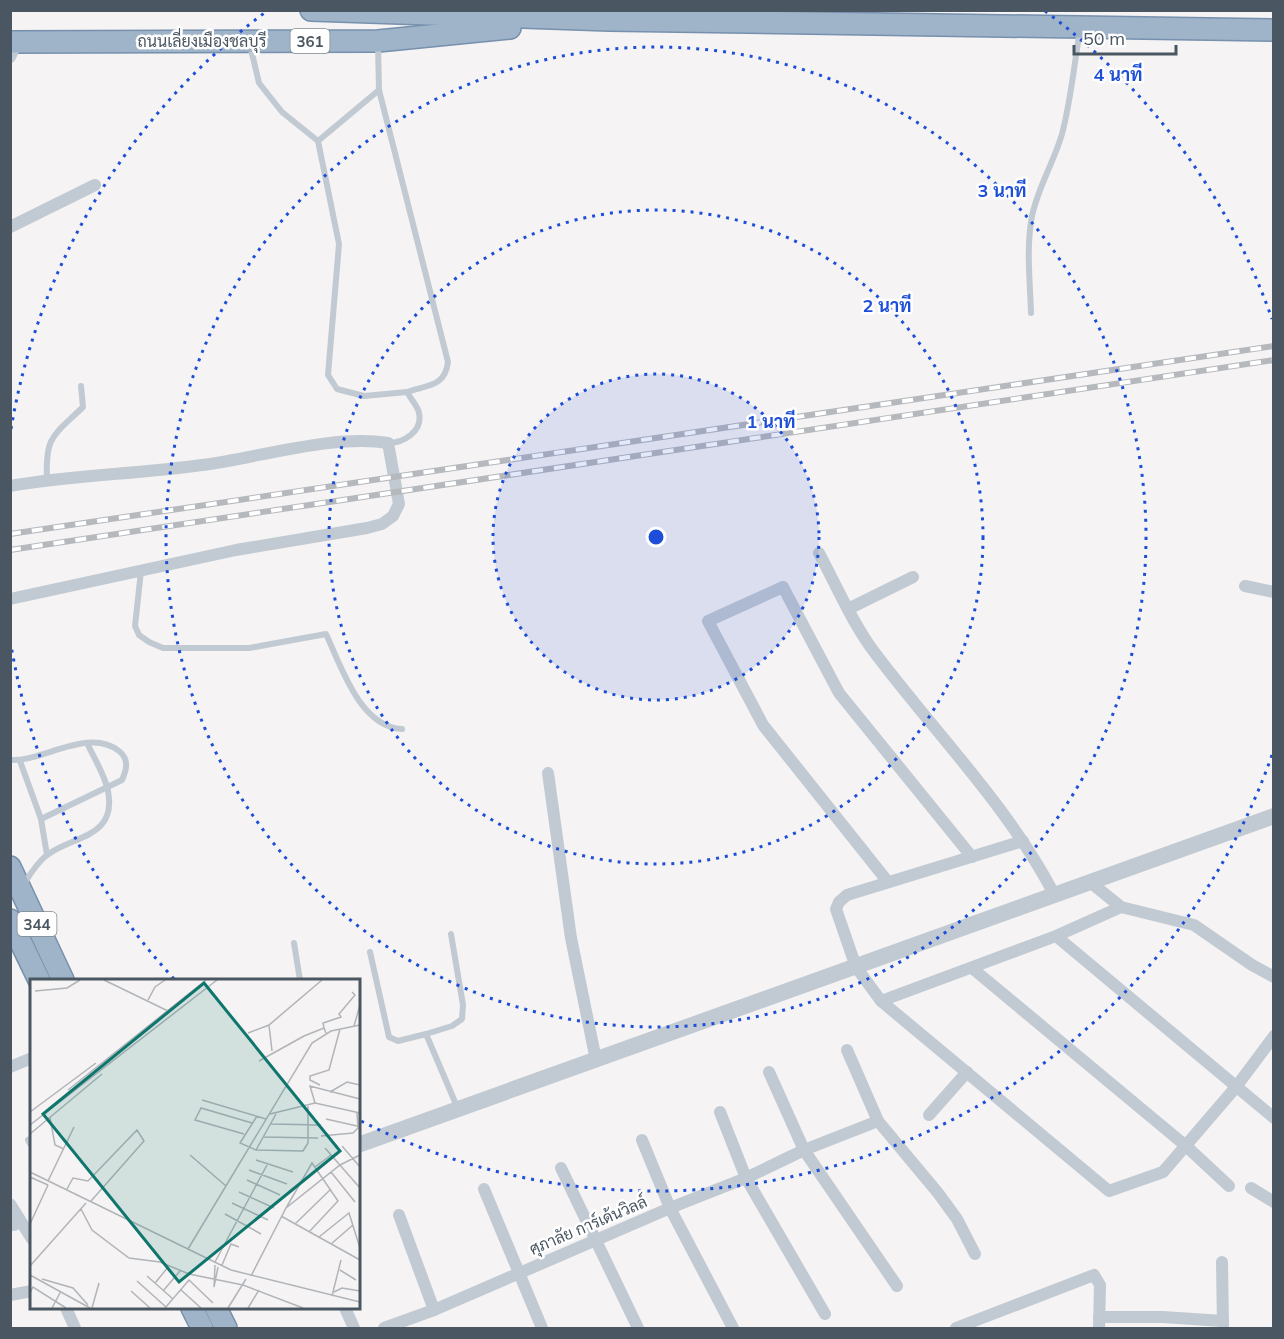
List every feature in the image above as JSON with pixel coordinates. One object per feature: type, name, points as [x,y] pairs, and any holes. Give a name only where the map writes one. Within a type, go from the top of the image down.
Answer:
[{"type":"highway","name":"ถนนเลี่ยงเมืองชลบุรี","points":[[311,10],[609,20],[1274,30]]},
{"type":"highway","name":"ถนนเลี่ยงเมืองชลบุรี","points":[[13,47],[249,41],[378,41],[609,20]]},
{"type":"highway","name":"344","points":[[10,867],[62,979]]},
{"type":"highway","name":"344","points":[[10,920],[38,979]]},
{"type":"highway","points":[[192,1309],[202,1329]]},
{"type":"highway","points":[[216,1309],[226,1329]]},
{"type":"street","points":[[10,227],[95,185]]},
{"type":"street","points":[[10,486],[47,480],[200,465],[332,443],[377,441],[388,443],[399,504],[393,516],[382,524],[236,550],[10,599]]},
{"type":"street","points":[[819,553],[871,647],[995,803],[1023,841],[1054,894]]},
{"type":"street","points":[[848,609],[913,577]]},
{"type":"street","points":[[1245,585],[1274,592]]},
{"type":"street","points":[[888,882],[763,725],[708,621],[783,587],[839,693],[972,857]]},
{"type":"street","points":[[548,773],[571,938],[596,1060]]},
{"type":"street","points":[[360,1144],[1274,816]]},
{"type":"street","points":[[1023,841],[847,895],[839,902],[836,909],[856,967],[881,1001],[1109,1191],[1163,1172],[1236,1087],[1274,1036]]},
{"type":"street","points":[[1090,882],[1121,907],[1194,925],[1274,977]]},
{"type":"street","points":[[881,1001],[1056,936],[1121,907]]},
{"type":"street","points":[[1056,936],[1274,1118]]},
{"type":"street","points":[[972,968],[1186,1146],[1229,1186]]},
{"type":"street","points":[[847,1050],[878,1121],[957,1219],[975,1254]]},
{"type":"street","points":[[10,1067],[30,1059]]},
{"type":"street","points":[[769,1072],[804,1150],[897,1286]]},
{"type":"street","points":[[929,1115],[967,1072]]},
{"type":"street","points":[[720,1112],[746,1178],[825,1314]]},
{"type":"street","name":"ศุภาลัย การ์เด้นวิลล์","points":[[384,1329],[746,1178],[804,1150],[878,1121]]},
{"type":"street","points":[[642,1140],[670,1208],[733,1329]]},
{"type":"street","points":[[561,1168],[638,1329]]},
{"type":"street","points":[[1251,1188],[1272,1200]]},
{"type":"street","points":[[484,1189],[542,1329]]},
{"type":"street","points":[[10,1204],[30,1236]]},
{"type":"street","points":[[399,1215],[434,1310]]},
{"type":"street","points":[[956,1329],[1094,1275],[1100,1285],[1099,1323],[1163,1317],[1223,1325],[1222,1262]]},
{"type":"street","points":[[10,1295],[30,1291]]},
{"type":"street","points":[[66,1309],[75,1329]]},
{"type":"street","points":[[345,1309],[354,1329]]},
{"type":"lane","points":[[1031,313],[1029,240],[1032,216],[1037,196],[1061,136],[1080,26]]},
{"type":"lane","points":[[249,41],[259,83],[282,112],[318,141],[339,244],[328,375],[337,389],[364,396],[406,392],[439,382],[446,375],[448,362],[379,90],[378,41]]},
{"type":"lane","points":[[318,141],[379,90]]},
{"type":"lane","points":[[47,480],[46,454],[52,437],[83,407],[81,386]]},
{"type":"lane","points":[[388,443],[397,443],[411,435],[417,426],[419,413],[406,392]]},
{"type":"lane","points":[[141,571],[135,626],[139,634],[149,642],[163,648],[249,648],[326,634],[352,691],[369,715],[390,729],[402,729]]},
{"type":"lane","points":[[21,889],[47,855],[95,832],[104,820],[110,806],[108,788],[87,743]]},
{"type":"lane","points":[[10,760],[20,761],[66,746],[87,743],[111,745],[124,755],[127,767],[122,780],[41,819]]},
{"type":"lane","points":[[20,761],[41,819],[47,855]]},
{"type":"lane","points":[[370,952],[389,1037],[398,1041],[452,1026],[462,1019],[463,1005],[451,934]]},
{"type":"lane","points":[[294,943],[300,979]]},
{"type":"lane","points":[[426,1034],[458,1109]]},
{"type":"railway","points":[[10,534],[1274,346]]},
{"type":"railway","points":[[10,550],[1274,360]]}]
